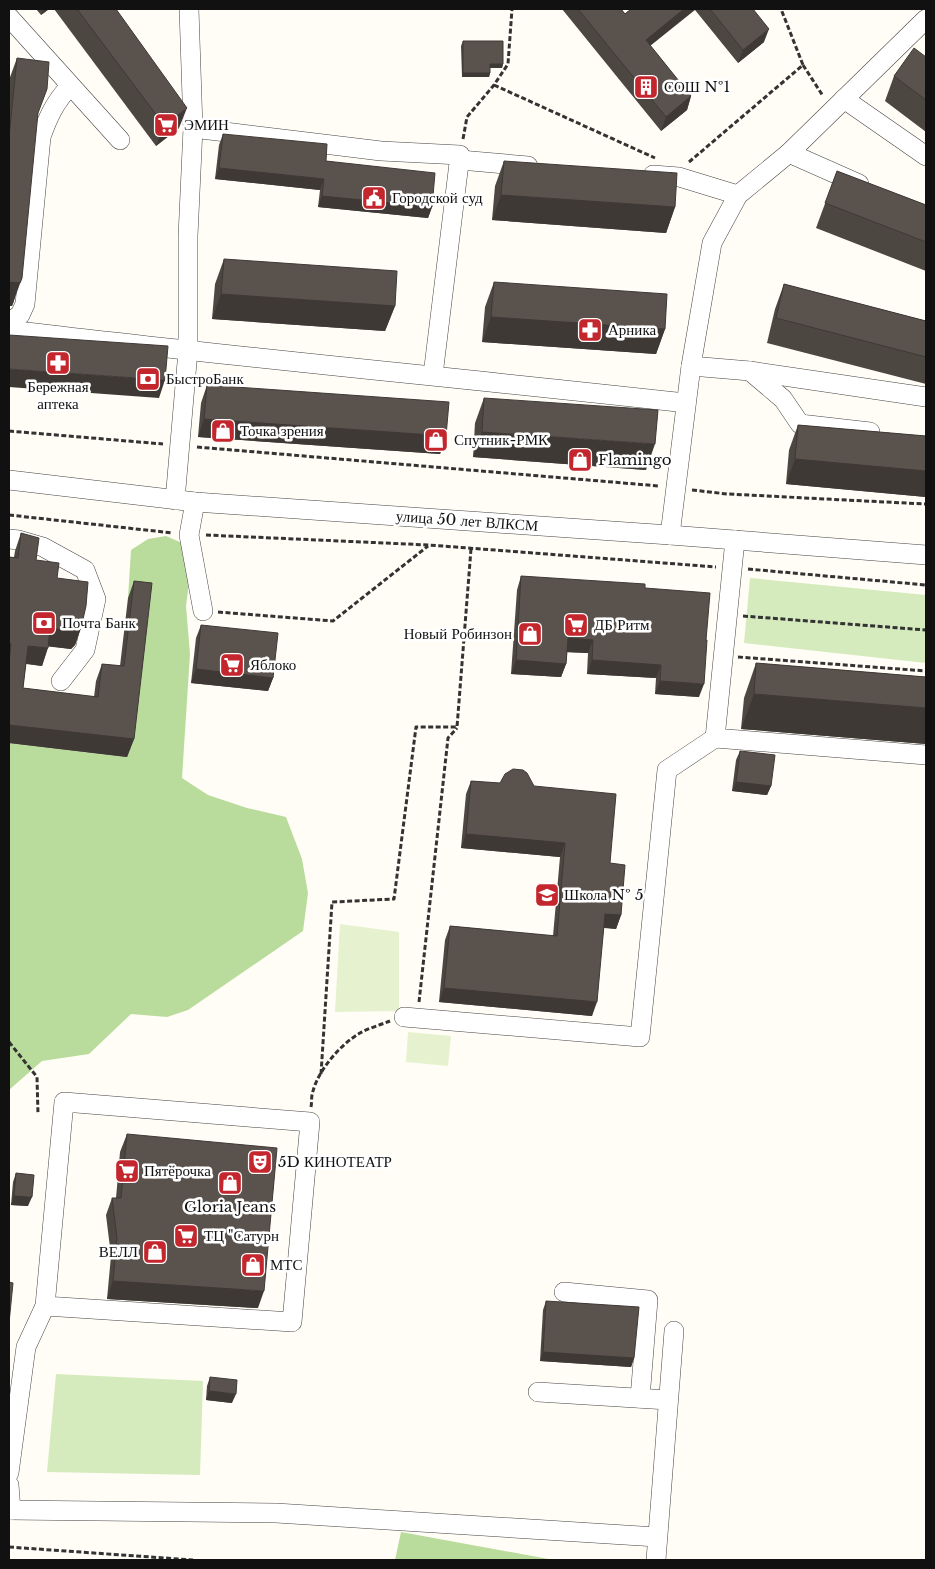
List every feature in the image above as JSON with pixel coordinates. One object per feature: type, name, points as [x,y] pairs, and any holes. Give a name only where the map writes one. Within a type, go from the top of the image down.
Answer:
[{"type":"street","points":[[175,500],[188,351],[188,236],[193,128],[189,9]]},
{"type":"street","points":[[9,17],[120,140]]},
{"type":"street","points":[[670,535],[691,366],[712,243],[738,195],[789,153],[926,20]]},
{"type":"street","points":[[9,322],[20,315],[25,304],[41,138],[49,114],[59,98],[70,86]]},
{"type":"street","points":[[176,104],[193,128],[381,151],[460,157],[546,167]]},
{"type":"street","points":[[839,105],[926,156]]},
{"type":"street","points":[[789,153],[871,189]]},
{"type":"street","points":[[433,375],[460,157]]},
{"type":"street","points":[[631,174],[679,177],[738,195]]},
{"type":"street","points":[[9,330],[188,351],[433,375],[686,403]]},
{"type":"street","points":[[691,366],[750,372],[926,396]]},
{"type":"street","points":[[750,372],[783,399],[800,424],[887,434]]},
{"type":"street","name":"улица 50 лет ВЛКСМ","points":[[9,480],[195,502],[926,555]]},
{"type":"street","points":[[195,502],[189,534],[203,611]]},
{"type":"street","points":[[9,539],[43,547],[85,570],[96,599],[85,650],[62,681]]},
{"type":"street","points":[[715,738],[735,540]]},
{"type":"street","points":[[411,1018],[640,1037],[667,770],[715,738],[926,755]]},
{"type":"street","points":[[9,1473],[26,1347],[45,1306],[64,1102],[310,1122],[292,1322],[45,1306]]},
{"type":"street","points":[[564,1292],[648,1300],[640,1398]]},
{"type":"street","points":[[656,1560],[674,1331]]},
{"type":"street","points":[[538,1392],[668,1400]]},
{"type":"street","points":[[9,1485],[10,1510],[276,1513],[657,1538]]},
{"type":"path","points":[[460,157],[467,117],[494,85],[508,64],[512,9]]},
{"type":"path","points":[[781,9],[803,65],[839,105]]},
{"type":"path","points":[[688,163],[803,65]]},
{"type":"path","points":[[494,85],[663,161]]},
{"type":"path","points":[[9,431],[166,445]]},
{"type":"path","points":[[196,447],[727,494],[926,504]]},
{"type":"path","points":[[9,515],[189,534],[429,545],[731,568],[926,586]]},
{"type":"path","points":[[203,611],[332,621],[429,545]]},
{"type":"path","points":[[310,1122],[312,1092],[321,1074],[345,1045],[360,1034],[389,1021],[411,1018],[448,738],[457,728],[471,549]]},
{"type":"path","points":[[727,615],[926,630]]},
{"type":"path","points":[[723,656],[926,671]]},
{"type":"path","points":[[321,1074],[332,902],[394,899],[416,727],[457,728]]},
{"type":"path","points":[[9,1042],[36,1077],[38,1114]]},
{"type":"path","points":[[9,1547],[193,1560]]},
{"type":"green space","points":[[166,536],[189,546],[190,575],[186,606],[190,654],[182,778],[208,795],[247,808],[286,817],[302,859],[308,893],[303,931],[188,1010],[167,1017],[131,1014],[89,1054],[42,1061],[9,1090],[9,743],[127,757],[128,598],[131,550],[148,539]]},
{"type":"green space","points":[[750,578],[926,595],[926,663],[744,643]]},
{"type":"green space","points":[[340,924],[399,932],[399,1011],[335,1012]]},
{"type":"green space","points":[[408,1032],[451,1036],[448,1066],[406,1062]]},
{"type":"green space","points":[[56,1374],[203,1381],[200,1475],[47,1472]]},
{"type":"green space","points":[[401,1532],[554,1560],[395,1560]]},
{"type":"building","points":[[77,9],[116,9],[187,108],[164,125]]},
{"type":"building","points":[[578,9],[621,9],[625,14],[631,9],[684,9],[646,40],[691,96],[666,117]]},
{"type":"building","points":[[710,9],[753,9],[769,29],[743,50]]},
{"type":"building","points":[[463,41],[503,41],[503,64],[490,64],[490,73],[463,73]]},
{"type":"building","points":[[914,48],[926,57],[926,100],[894,76]]},
{"type":"building","points":[[17,58],[49,62],[47,89],[38,113],[20,283],[9,282],[9,137]]},
{"type":"building","points":[[223,134],[327,144],[326,161],[435,173],[432,207],[322,196],[324,179],[219,168]]},
{"type":"building","points":[[504,161],[677,173],[675,207],[501,195]]},
{"type":"building","points":[[837,171],[926,205],[926,242],[825,203]]},
{"type":"building","points":[[224,259],[397,271],[395,306],[221,294]]},
{"type":"building","points":[[494,282],[667,294],[665,329],[491,317]]},
{"type":"building","points":[[784,284],[926,321],[926,357],[776,318]]},
{"type":"building","points":[[9,335],[168,346],[165,380],[9,369]]},
{"type":"building","points":[[207,385],[449,402],[446,436],[204,419]]},
{"type":"building","points":[[484,398],[658,410],[655,444],[482,432]]},
{"type":"building","points":[[798,425],[926,436],[926,471],[795,459]]},
{"type":"building","points":[[21,533],[39,538],[36,560],[59,563],[57,578],[88,582],[86,606],[81,628],[78,632],[50,628],[48,648],[28,646],[23,688],[98,697],[102,664],[124,666],[134,581],[152,583],[134,739],[9,725],[9,662],[11,644],[9,643],[9,557],[18,558]]},
{"type":"building","points":[[521,576],[645,584],[645,588],[710,593],[704,684],[660,681],[661,665],[592,660],[593,640],[568,638],[566,664],[516,660]]},
{"type":"building","name":"Яблоко","points":[[201,625],[278,633],[273,678],[196,669]]},
{"type":"building","points":[[756,663],[926,677],[926,708],[754,694]]},
{"type":"building","points":[[740,751],[775,755],[771,786],[736,782]]},
{"type":"building","points":[[513,769],[523,770],[527,773],[534,786],[616,794],[610,863],[625,865],[621,915],[605,914],[597,1002],[444,988],[450,926],[557,936],[565,843],[466,834],[471,781],[500,783],[505,774]]},
{"type":"building","name":"ТЦ \"Сатурн","points":[[127,1134],[277,1148],[264,1291],[113,1281],[117,1238],[112,1198],[121,1198]]},
{"type":"building","points":[[16,1173],[34,1175],[32,1197],[14,1196]]},
{"type":"building","points":[[9,1282],[13,1283],[9,1323]]},
{"type":"building","points":[[546,1301],[639,1307],[634,1358],[543,1352]]},
{"type":"building","points":[[210,1377],[237,1380],[236,1394],[209,1391]]},
{"type":"place","name":"СОШ №1","points":[[646,87]]},
{"type":"place","name":"ЭМИН","points":[[166,125]]},
{"type":"place","name":"Городской суд","points":[[374,198]]},
{"type":"place","name":"Арника","points":[[590,330]]},
{"type":"place","name":"Бережная аптека","points":[[58,363]]},
{"type":"place","name":"БыстроБанк","points":[[148,379]]},
{"type":"place","name":"Точка зрения","points":[[223,431]]},
{"type":"place","name":"Спутник-РМК","points":[[436,440]]},
{"type":"place","name":"Flamingo","points":[[580,460]]},
{"type":"place","name":"Почта Банк","points":[[44,623]]},
{"type":"place","name":"ДБ Ритм","points":[[576,625]]},
{"type":"place","name":"Новый Робинзон","points":[[530,634]]},
{"type":"place","name":"Яблоко","points":[[232,665]]},
{"type":"place","name":"Школа № 5","points":[[547,895]]},
{"type":"place","name":"5D КИНОТЕАТР","points":[[260,1162]]},
{"type":"place","name":"Пятёрочка","points":[[127,1171]]},
{"type":"place","name":"Gloria Jeans","points":[[230,1183]]},
{"type":"place","name":"ТЦ \"Сатурн","points":[[186,1236]]},
{"type":"place","name":"ВЕЛЛ","points":[[155,1252]]},
{"type":"place","name":"МТС","points":[[253,1265]]}]
